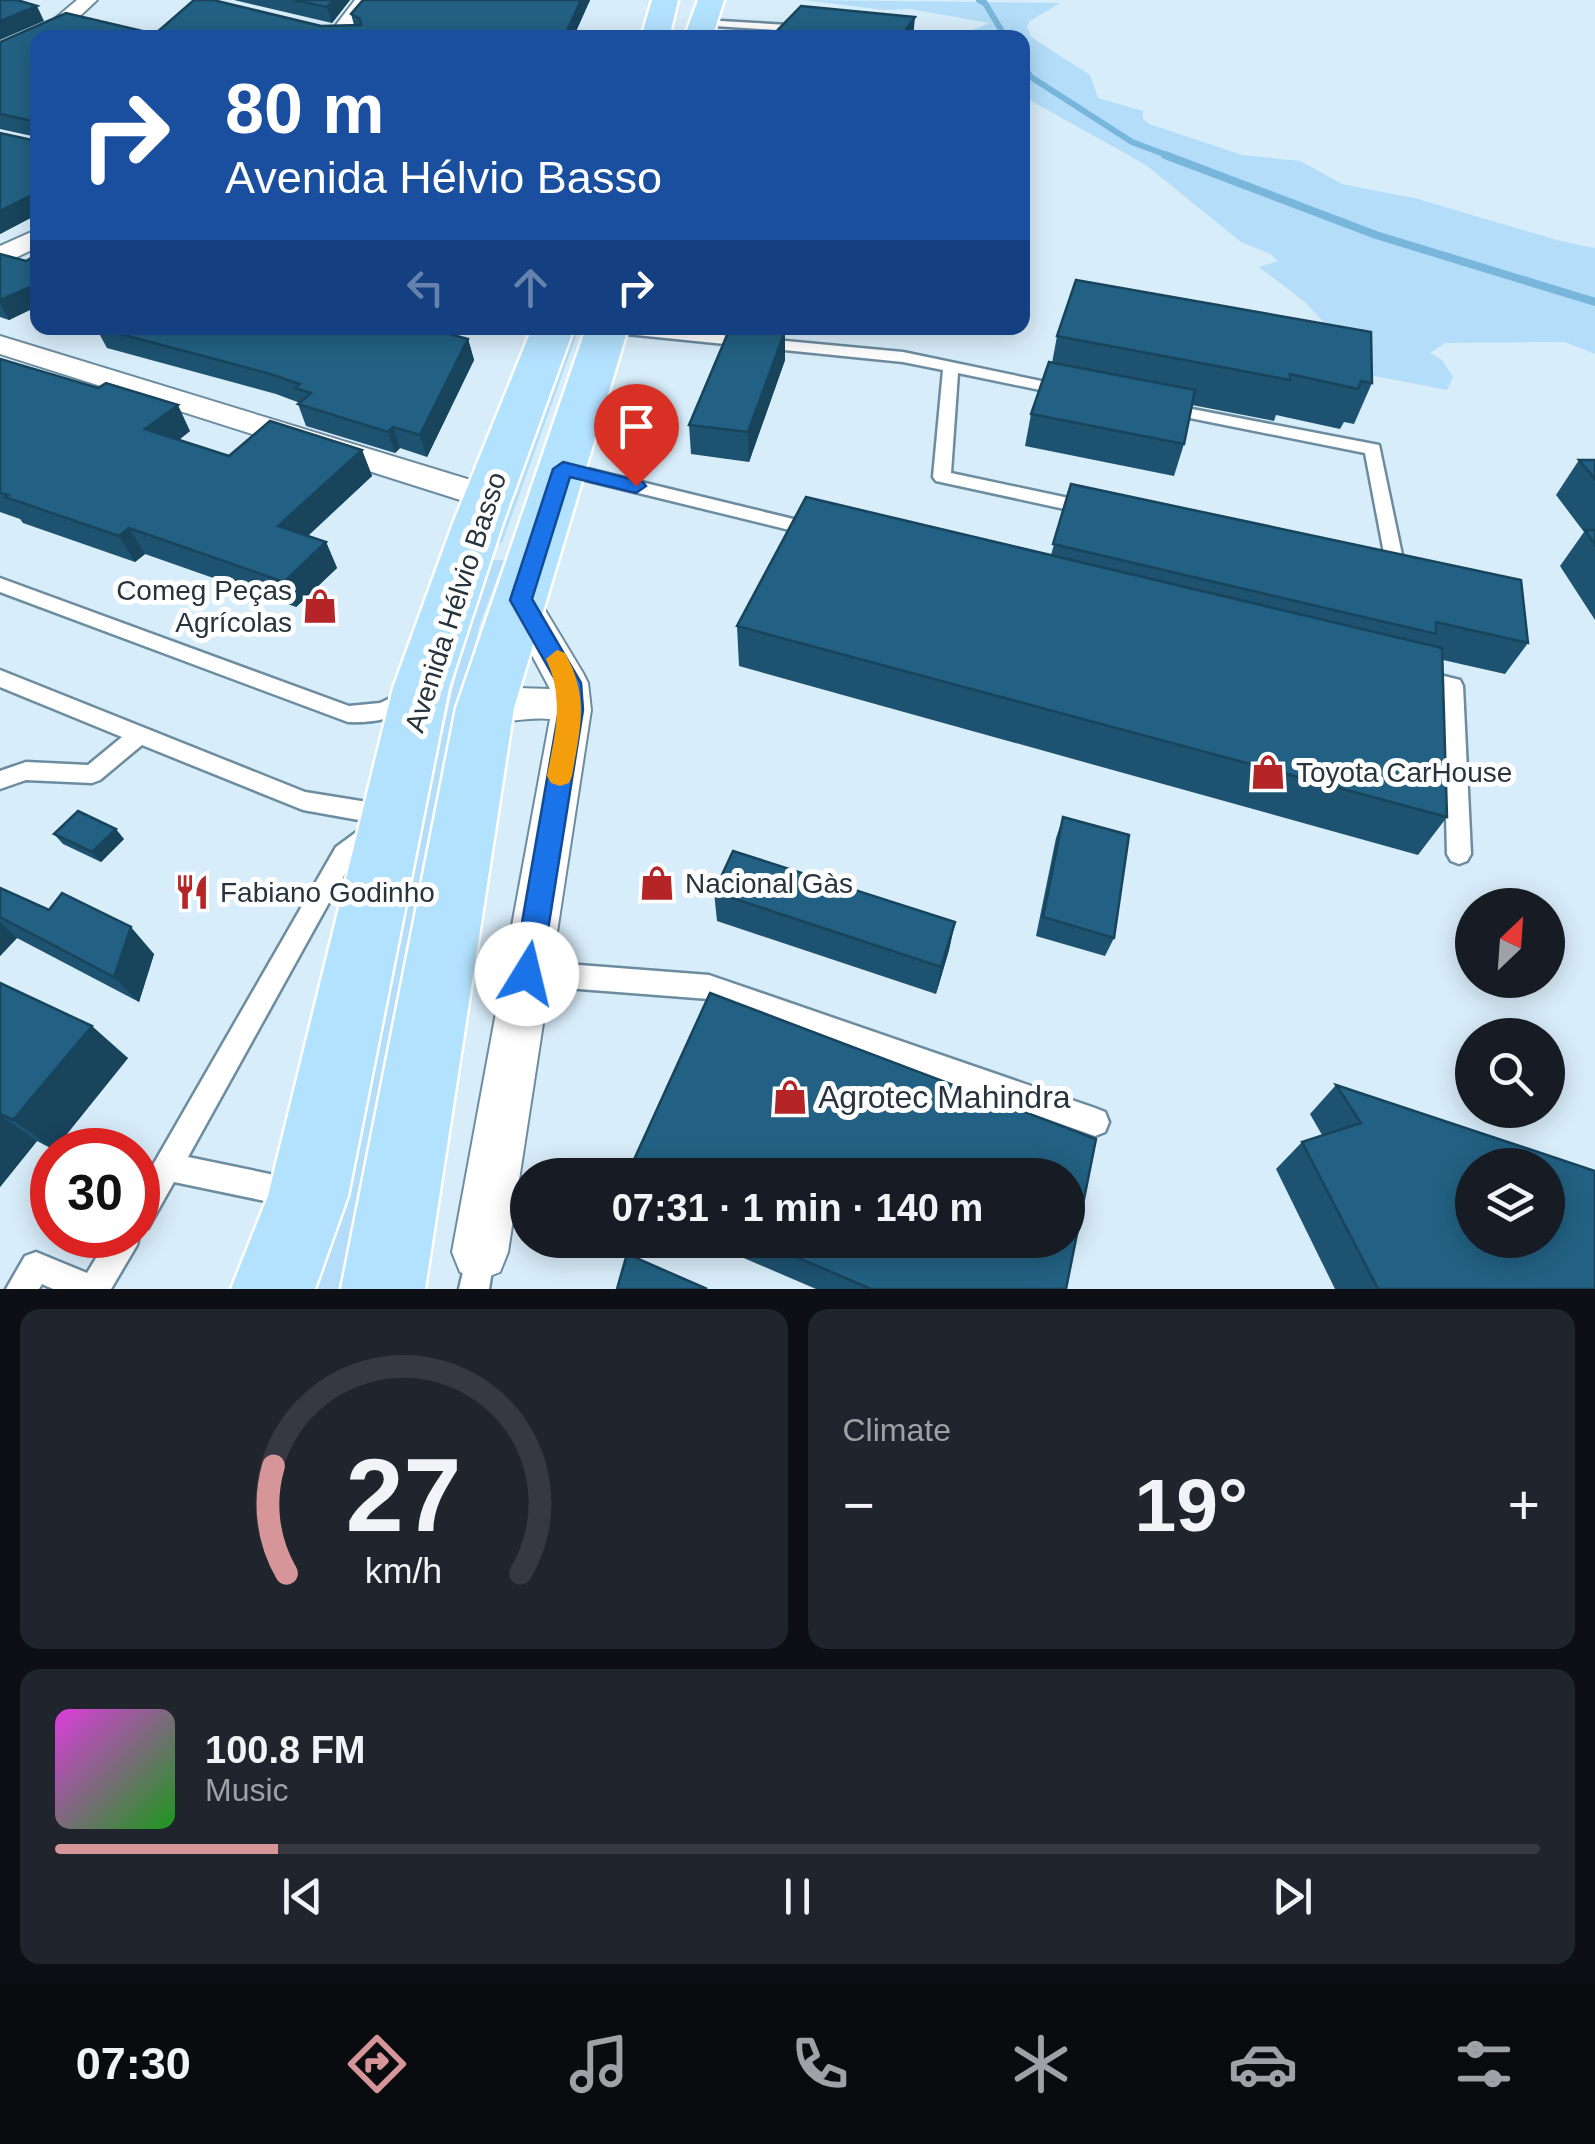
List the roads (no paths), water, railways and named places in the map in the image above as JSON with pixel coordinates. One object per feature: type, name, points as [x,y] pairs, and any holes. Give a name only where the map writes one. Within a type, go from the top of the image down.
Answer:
[{"type":"main road","points":[[657,30],[665,0]]},
{"type":"main road","name":"Avenida Hélvio Basso","points":[[273,1289],[308,1196],[421,688],[488,496],[550,335]]},
{"type":"main road","points":[[383,1289],[485,708],[605,335]]},
{"type":"street","points":[[49,30],[88,0]]},
{"type":"street","points":[[341,30],[365,0]]},
{"type":"street","points":[[0,52],[30,39]]},
{"type":"street","points":[[0,257],[30,240]]},
{"type":"street","points":[[0,345],[488,496]]},
{"type":"street","points":[[477,1271],[571,710],[569,683],[520,600]]},
{"type":"street","points":[[485,708],[525,700],[551,702],[571,710]]},
{"type":"lane","points":[[704,20],[815,30]]},
{"type":"lane","points":[[676,335],[903,358],[1086,394]]},
{"type":"lane","points":[[952,368],[942,477],[1112,514]]},
{"type":"lane","points":[[1143,405],[1373,449],[1397,574]]},
{"type":"lane","points":[[563,469],[844,537]]},
{"type":"lane","points":[[0,585],[348,714],[368,715],[395,707],[421,688]]},
{"type":"lane","points":[[1391,670],[1453,686],[1459,854]]},
{"type":"lane","points":[[0,678],[303,801],[393,816]]},
{"type":"lane","points":[[0,780],[26,771],[92,774],[138,736]]},
{"type":"lane","points":[[160,1181],[344,854],[393,816]]},
{"type":"lane","points":[[527,974],[709,988],[1095,1122]]},
{"type":"lane","points":[[169,1166],[308,1196]]},
{"type":"lane","points":[[21,1289],[36,1268],[92,1289],[112,1258]]},
{"type":"waterway","points":[[979,0],[985,3],[1001,30]]},
{"type":"waterway","points":[[1030,76],[1132,142],[1172,157]]},
{"type":"waterway","points":[[1165,155],[1376,235],[1595,302]]},
{"type":"place","name":"Comeg Peças Agrícolas","points":[[320,606]]},
{"type":"place","name":"Toyota CarHouse","points":[[1268,772]]},
{"type":"place","name":"Nacional Gàs","points":[[657,883]]},
{"type":"place","name":"Fabiano Godinho","points":[[192,892]]},
{"type":"place","name":"Agrotec Mahindra","points":[[790,1097]]}]
